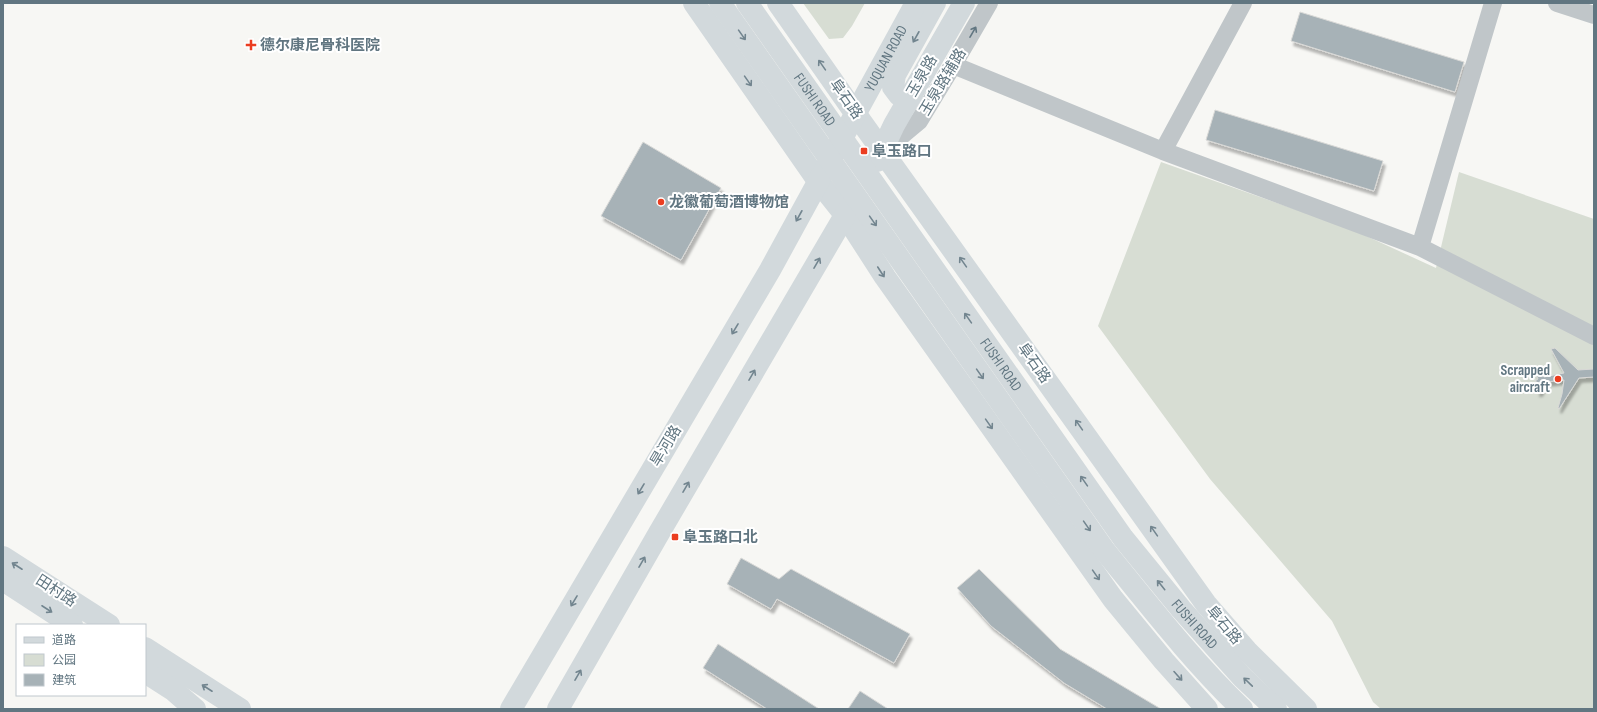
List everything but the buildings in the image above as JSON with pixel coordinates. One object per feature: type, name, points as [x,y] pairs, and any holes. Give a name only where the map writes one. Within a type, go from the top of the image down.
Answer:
[{"type":"main road","points":[[694,3],[818,182],[845,215],[885,277],[1114,599],[1164,661],[1207,709]]},
{"type":"main road","name":"FUSHI ROAD","points":[[720,3],[1105,551],[1164,624],[1226,694],[1242,709]]},
{"type":"main road","name":"FUSHI ROAD","points":[[747,3],[1123,538],[1181,609],[1242,677],[1276,709]]},
{"type":"main road","name":"阜石路","points":[[778,3],[1206,604],[1247,651],[1306,709]]},
{"type":"main road","name":"YUQUAN ROAD","points":[[818,182],[916,3]]},
{"type":"main road","points":[[911,96],[899,95],[893,87],[895,75],[935,3]]},
{"type":"main road","name":"玉泉路","points":[[845,215],[883,151],[894,125],[964,3]]},
{"type":"main road","name":"旱河路","points":[[511,709],[766,277],[818,182]]},
{"type":"main road","points":[[558,709],[845,215]]},
{"type":"main road","name":"田村路","points":[[3,557],[107,624]]},
{"type":"main road","name":"田村路","points":[[3,580],[70,624]]},
{"type":"main road","points":[[146,649],[240,709]]},
{"type":"main road","points":[[146,673],[172,690],[195,709]]},
{"type":"street","name":"玉泉路辅路","points":[[883,151],[919,121],[990,3]]},
{"type":"street","points":[[1163,151],[1243,3]]},
{"type":"street","points":[[1420,246],[1493,3]]},
{"type":"street","points":[[1557,3],[1594,15]]},
{"type":"street","points":[[954,65],[1163,151],[1420,246],[1594,336]]},
{"type":"green space","points":[[803,3],[865,3],[852,26],[843,38],[829,39]]},
{"type":"green space","points":[[1161,162],[1351,229],[1436,268],[1459,172],[1594,219],[1594,709],[1381,709],[1373,702],[1332,621],[1210,479],[1098,326]]},
{"type":"place","name":"德尔康尼骨科医院","points":[[251,45]]},
{"type":"place","name":"阜玉路口","points":[[864,151]]},
{"type":"place","name":"龙徽葡萄酒博物馆","points":[[661,202]]},
{"type":"place","name":"Scrapped aircraft","points":[[1558,379]]},
{"type":"place","name":"阜玉路口北","points":[[675,537]]}]
